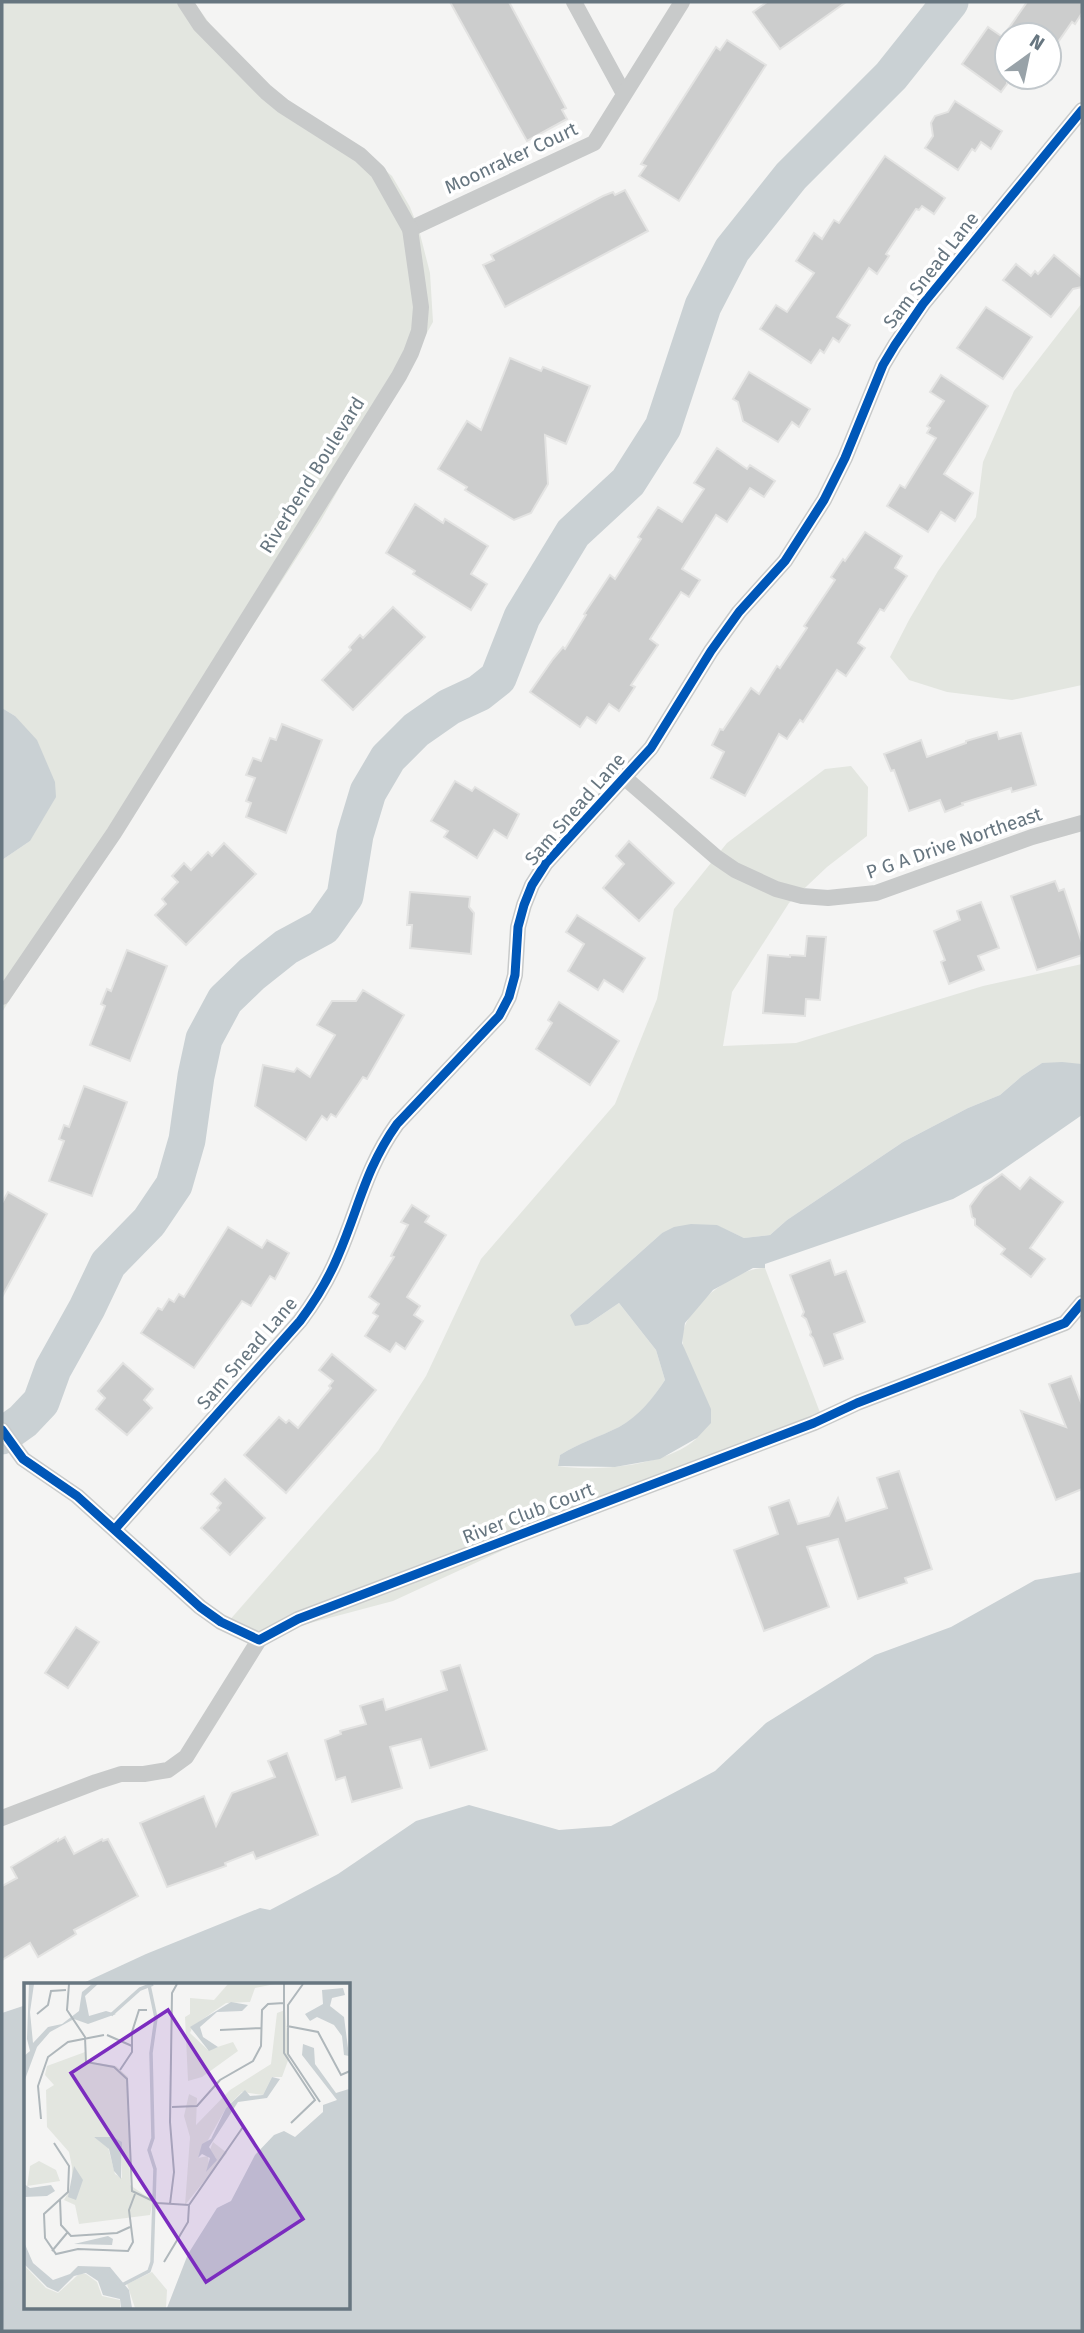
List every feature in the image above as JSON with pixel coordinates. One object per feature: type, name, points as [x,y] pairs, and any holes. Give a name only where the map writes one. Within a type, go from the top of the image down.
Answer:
[{"type":"street","name":"Riverbend Boulevard","points":[[2,997],[114,833],[411,353],[419,331],[421,307],[410,229],[378,172],[351,149],[266,92],[200,25],[185,2]]},
{"type":"street","points":[[574,2],[625,94]]},
{"type":"street","name":"Moonraker Court","points":[[410,229],[594,143],[682,2]]},
{"type":"street","name":"Sam Snead Lane","points":[[115,1530],[314,1302],[337,1259],[363,1186],[383,1143],[397,1124],[499,1016],[509,997],[515,975],[518,926],[532,885],[546,863],[658,739],[710,651],[800,540],[845,458],[883,365],[902,334],[923,304],[1082,110]]},
{"type":"street","name":"P G A Drive Northeast","points":[[625,778],[716,857],[735,870],[776,889],[802,896],[828,898],[876,893],[1032,837],[1082,824]]},
{"type":"street","name":"River Club Court","points":[[259,1640],[298,1619],[814,1423],[857,1403],[1065,1323],[1082,1303]]},
{"type":"street","points":[[2,1430],[23,1459],[77,1496],[200,1607],[221,1622],[259,1640],[186,1757],[168,1770],[121,1774],[2,1818]]},
{"type":"shaded area","points":[[2,2],[194,2],[217,34],[261,78],[308,117],[376,162],[392,176],[410,207],[419,230],[430,273],[433,322],[320,522],[2,1012],[2,860],[30,841],[15,716],[2,708]]},
{"type":"shaded area","points":[[1082,303],[1082,685],[1012,700],[947,692],[909,680],[890,657],[938,571],[976,517],[983,462],[1014,391]]},
{"type":"shaded area","points":[[2,708],[15,716],[37,740],[55,782],[56,797],[30,841],[2,860]]},
{"type":"shaded area","points":[[851,766],[868,787],[867,836],[827,867],[789,903],[732,992],[723,1046],[796,1043],[983,986],[1082,964],[1082,1064],[1042,1063],[1000,1095],[968,1108],[903,1142],[787,1220],[770,1235],[744,1238],[716,1225],[662,1233],[570,1315],[588,1324],[619,1303],[656,1350],[665,1380],[651,1400],[633,1418],[560,1455],[558,1466],[591,1468],[630,1465],[667,1455],[696,1439],[711,1410],[683,1345],[683,1332],[688,1319],[710,1294],[724,1283],[739,1275],[765,1268],[824,1423],[599,1506],[393,1601],[265,1635],[228,1622],[378,1451],[426,1376],[481,1259],[615,1104],[657,999],[674,909],[727,843],[825,769]]},
{"type":"shaded area","points":[[1042,1063],[1082,1064],[1082,1115],[991,1178],[953,1199],[765,1264],[765,1268],[753,1268],[713,1290],[685,1323],[682,1343],[711,1409],[711,1423],[697,1438],[660,1459],[615,1467],[558,1466],[560,1455],[633,1418],[651,1400],[665,1380],[656,1350],[619,1303],[588,1324],[575,1326],[570,1315],[662,1233],[674,1227],[691,1224],[717,1225],[744,1238],[770,1235],[787,1220],[903,1142],[968,1108],[1000,1095]]},
{"type":"shaded area","points":[[1082,1572],[1082,2331],[2,2331],[2,2013],[24,2006],[24,2308],[350,2308],[350,1983],[83,1983],[146,1954],[260,1908],[270,1910],[338,1874],[416,1821],[469,1805],[559,1830],[611,1826],[715,1771],[766,1723],[875,1655],[951,1627],[1035,1580]]},
{"type":"building","points":[[450,2],[509,2],[566,108],[562,110],[567,119],[527,141]]},
{"type":"building","points":[[767,2],[846,2],[780,49],[753,12]]},
{"type":"building","points":[[1027,2],[1082,2],[1082,13],[1063,35],[1063,21],[1014,21]]},
{"type":"building","points":[[988,27],[993,30],[993,86],[962,64]]},
{"type":"building","points":[[727,40],[766,65],[679,201],[639,176],[646,166],[641,164],[716,47],[720,50]]},
{"type":"building","points":[[955,101],[1002,131],[991,149],[981,142],[975,151],[972,149],[958,170],[925,148],[933,136],[931,123],[935,116],[948,112]]},
{"type":"building","points":[[885,156],[945,198],[934,214],[922,206],[919,210],[916,209],[886,254],[889,256],[877,274],[869,268],[837,317],[850,325],[839,342],[833,338],[824,353],[820,350],[811,363],[760,329],[776,305],[787,312],[814,273],[796,261],[814,233],[822,239],[834,220],[839,223]]},
{"type":"building","points":[[625,190],[648,231],[505,307],[483,265],[494,260],[491,255],[603,196],[613,192],[615,195]]},
{"type":"building","points":[[1054,255],[1082,278],[1082,287],[1073,289],[1051,317],[1003,280],[1016,264],[1031,276],[1035,271],[1038,274]]},
{"type":"building","points":[[986,307],[1032,337],[1003,379],[957,348]]},
{"type":"building","points":[[510,358],[541,371],[543,367],[590,386],[566,444],[545,435],[548,484],[531,513],[514,520],[465,490],[467,487],[438,469],[467,421],[481,430]]},
{"type":"building","points":[[749,372],[810,409],[799,427],[792,422],[778,442],[743,421],[738,402],[733,399]]},
{"type":"building","points":[[941,375],[988,406],[944,474],[973,493],[955,521],[941,512],[928,532],[887,506],[900,485],[905,488],[936,438],[927,433],[930,428],[927,426],[944,401],[930,392]]},
{"type":"building","points":[[717,448],[747,469],[750,465],[775,481],[764,497],[750,488],[727,522],[716,515],[682,569],[700,580],[689,597],[681,592],[650,639],[658,645],[631,685],[635,687],[619,711],[609,704],[596,723],[587,717],[580,727],[530,692],[553,659],[563,647],[565,649],[610,575],[615,579],[658,507],[682,522],[704,489],[694,483]]},
{"type":"building","points":[[415,504],[443,523],[445,519],[488,546],[471,574],[487,584],[471,610],[413,574],[415,571],[386,553]]},
{"type":"building","points":[[865,532],[902,556],[895,568],[907,576],[884,611],[880,609],[858,643],[865,648],[846,676],[837,670],[803,722],[800,720],[787,739],[779,734],[745,796],[711,778],[724,752],[712,745],[720,729],[723,730],[751,688],[759,694],[777,666],[780,668],[835,580],[831,577]]},
{"type":"building","points":[[393,607],[425,637],[353,710],[322,680],[351,650],[349,647],[360,635],[363,638]]},
{"type":"building","points":[[282,724],[322,740],[286,833],[246,817],[251,803],[246,801],[255,778],[246,775],[253,758],[261,761],[270,738],[276,740]]},
{"type":"building","points":[[997,732],[999,739],[1021,733],[1036,785],[1012,792],[1011,788],[962,803],[963,805],[945,812],[940,800],[909,811],[894,770],[891,771],[884,754],[921,740],[927,757]]},
{"type":"building","points":[[455,781],[472,791],[475,787],[519,814],[507,838],[494,830],[477,858],[444,837],[448,831],[431,821]]},
{"type":"building","points":[[629,841],[674,883],[639,921],[603,888],[624,864],[616,856]]},
{"type":"building","points":[[224,843],[256,874],[186,945],[155,915],[166,904],[162,899],[178,882],[172,876],[184,863],[191,870],[208,852],[212,856]]},
{"type":"building","points":[[1055,881],[1059,891],[1064,889],[1082,943],[1082,955],[1037,970],[1011,896]]},
{"type":"building","points":[[410,892],[470,897],[469,907],[474,913],[471,954],[410,948],[412,925],[407,925]]},
{"type":"building","points":[[981,902],[999,948],[978,956],[984,970],[949,984],[941,962],[945,960],[934,931],[960,920],[957,911]]},
{"type":"building","points":[[577,915],[645,958],[623,992],[604,980],[598,990],[568,971],[584,944],[566,932]]},
{"type":"building","points":[[807,936],[826,937],[820,1000],[806,999],[805,1016],[763,1013],[768,955],[805,956]]},
{"type":"building","points":[[127,950],[167,966],[130,1061],[90,1045],[105,1006],[101,1004],[107,989],[111,991]]},
{"type":"building","points":[[363,990],[404,1015],[367,1079],[363,1077],[336,1117],[331,1114],[327,1120],[322,1116],[306,1140],[255,1106],[263,1065],[294,1072],[297,1068],[310,1077],[335,1035],[317,1025],[332,1001],[356,1001]]},
{"type":"building","points":[[559,1002],[619,1041],[590,1085],[536,1049],[552,1023],[548,1020]]},
{"type":"building","points":[[84,1086],[127,1102],[92,1196],[49,1181],[64,1141],[59,1139],[64,1125],[69,1127]]},
{"type":"building","points":[[1002,1174],[1020,1189],[1030,1177],[1063,1202],[1030,1248],[1045,1259],[1031,1277],[1001,1254],[1005,1249],[975,1225],[975,1219],[972,1217],[970,1206],[984,1187]]},
{"type":"building","points":[[8,1192],[47,1214],[2,1297],[2,1203]]},
{"type":"building","points":[[412,1205],[429,1216],[425,1222],[446,1235],[407,1297],[420,1306],[414,1315],[423,1321],[405,1349],[396,1343],[390,1352],[365,1336],[378,1316],[373,1313],[379,1304],[369,1297],[394,1257],[391,1256],[408,1225],[401,1222]]},
{"type":"building","points":[[228,1227],[262,1248],[267,1240],[289,1253],[275,1279],[270,1276],[251,1306],[242,1301],[194,1368],[141,1333],[158,1308],[162,1310],[169,1299],[174,1302],[179,1294],[184,1297]]},
{"type":"building","points":[[830,1260],[835,1275],[846,1271],[865,1322],[834,1334],[843,1359],[824,1366],[806,1319],[802,1316],[804,1312],[790,1275]]},
{"type":"building","points":[[332,1354],[376,1390],[286,1493],[244,1455],[279,1417],[286,1423],[289,1420],[298,1428],[331,1388],[329,1386],[333,1381],[319,1370]]},
{"type":"building","points":[[123,1363],[153,1389],[144,1400],[152,1408],[127,1435],[96,1409],[105,1398],[98,1391]]},
{"type":"building","points":[[1071,1376],[1082,1405],[1082,1489],[1056,1500],[1021,1411],[1066,1427],[1049,1384]]},
{"type":"building","points":[[899,1471],[932,1569],[905,1578],[907,1583],[858,1599],[838,1539],[807,1547],[829,1607],[764,1631],[734,1550],[778,1534],[769,1507],[789,1500],[798,1524],[829,1516],[838,1498],[846,1521],[887,1508],[877,1478]]},
{"type":"building","points":[[225,1479],[265,1518],[230,1555],[201,1528],[219,1510],[217,1508],[221,1503],[211,1494]]},
{"type":"building","points":[[76,1627],[99,1642],[68,1688],[45,1673]]},
{"type":"building","points":[[460,1665],[487,1750],[430,1768],[421,1739],[390,1747],[402,1788],[352,1802],[345,1777],[336,1780],[325,1740],[341,1734],[340,1731],[366,1724],[360,1706],[383,1699],[386,1710],[447,1690],[441,1671]]},
{"type":"building","points":[[287,1753],[318,1835],[256,1859],[253,1852],[225,1863],[226,1866],[167,1887],[140,1823],[204,1796],[216,1826],[232,1793],[275,1777],[268,1761]]},
{"type":"building","points":[[65,1837],[74,1854],[102,1839],[108,1839],[138,1896],[74,1930],[76,1934],[38,1957],[30,1943],[2,1960],[2,1886],[17,1878],[11,1867]]},
{"type":"waterway","points":[[2,1436],[23,1421],[41,1402],[53,1369],[108,1264],[149,1222],[174,1185],[187,1140],[204,1039],[225,1000],[286,947],[323,927],[345,896],[355,835],[368,792],[388,758],[416,730],[449,707],[479,693],[498,678],[522,617],[573,533],[628,482],[663,427],[703,306],[732,250],[791,176],[891,76],[950,2]]},
{"type":"cycle path","points":[[115,1529],[311,1306],[334,1265],[377,1157],[397,1124],[499,1016],[509,997],[515,975],[518,927],[524,905],[532,885],[546,863],[651,748],[711,651],[739,612],[785,561],[824,500],[845,458],[883,365],[895,345],[923,304],[1082,110]]},
{"type":"cycle path","points":[[2,1430],[23,1459],[77,1496],[200,1607],[221,1622],[259,1640],[298,1619],[814,1423],[857,1403],[1065,1323],[1082,1303]]}]
